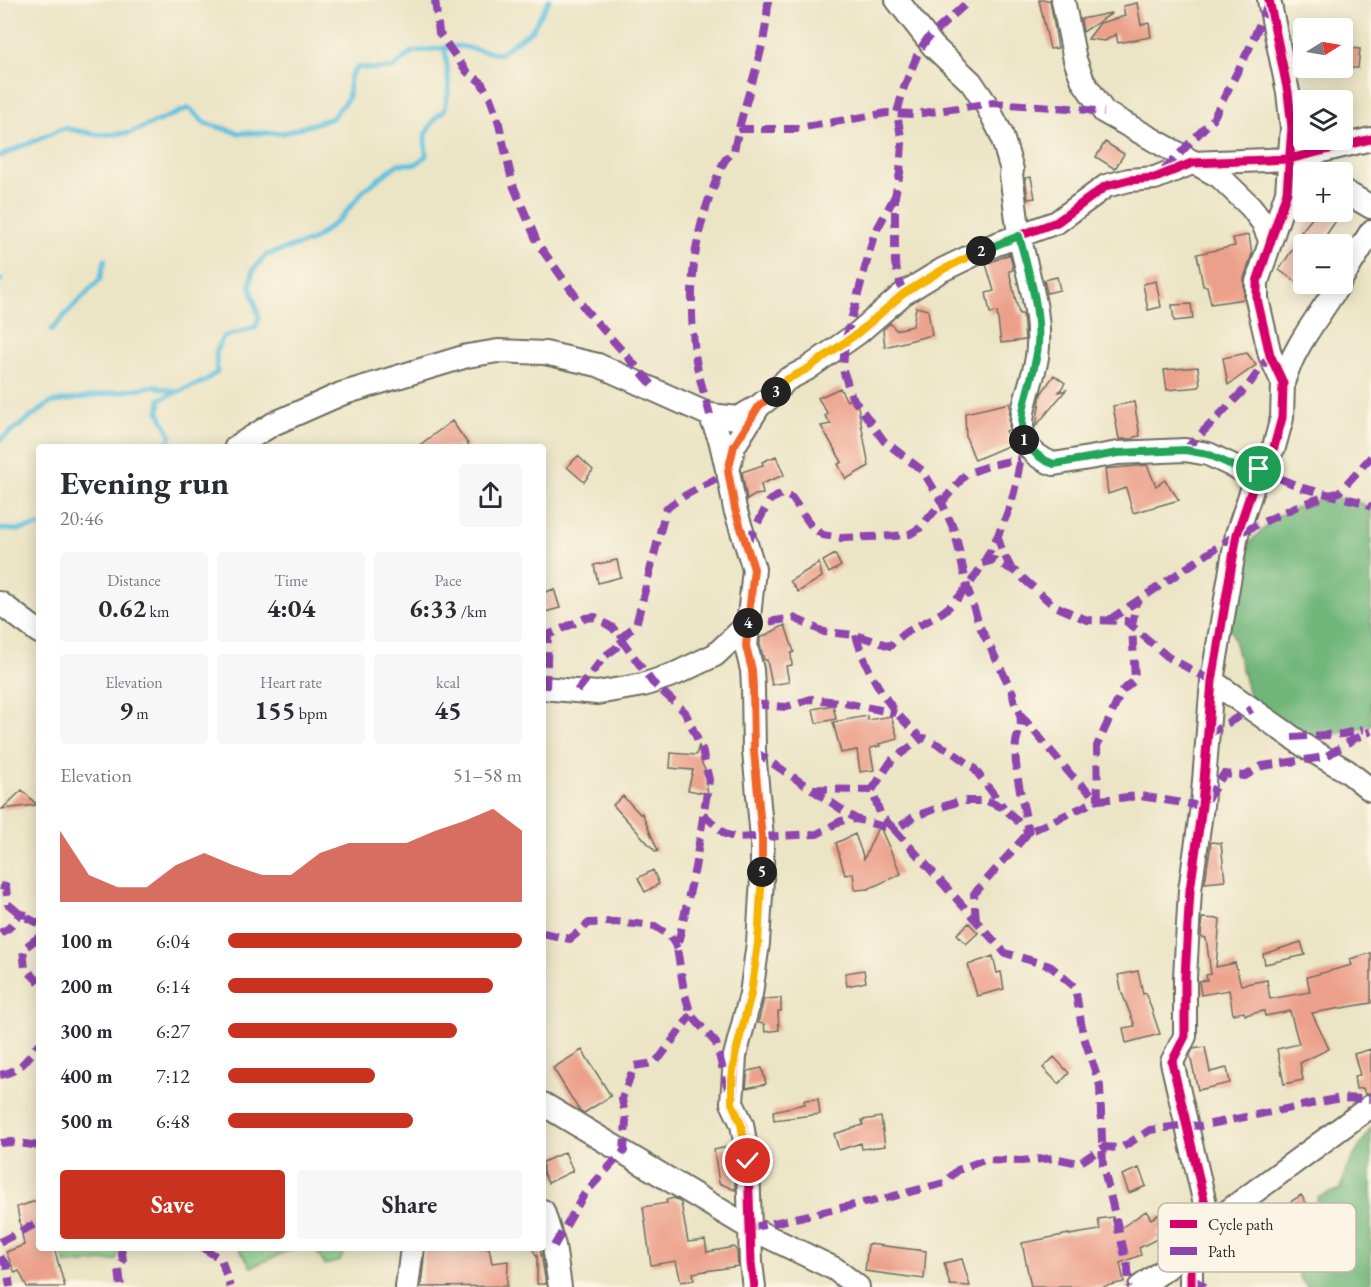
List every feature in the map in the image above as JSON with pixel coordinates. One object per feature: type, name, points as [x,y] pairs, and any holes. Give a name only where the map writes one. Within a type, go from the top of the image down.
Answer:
[{"type":"street","points":[[897,0],[933,46],[971,82],[1001,133],[1012,170],[1019,236],[1038,321],[1037,359],[1022,426],[1024,440],[1032,452],[1054,464],[1118,453],[1185,450],[1208,454],[1246,472],[1259,469]]},
{"type":"street","points":[[1063,0],[1083,81],[1104,112],[1220,177],[1251,207],[1263,223],[1270,240]]},
{"type":"street","points":[[1269,0],[1288,92],[1292,128],[1287,192],[1257,282],[1257,299],[1270,355],[1283,383]]},
{"type":"street","points":[[241,444],[273,424],[341,394],[467,356],[498,351],[545,353],[598,365],[710,415],[738,418],[773,395],[786,380],[807,369],[858,333],[903,294],[942,270],[994,244],[1063,218],[1106,186],[1130,180],[1155,178],[1192,163],[1289,159],[1371,139]]},
{"type":"street","points":[[1289,159],[1294,162]]},
{"type":"street","points":[[1353,196],[1371,207]]},
{"type":"street","points":[[1353,261],[1371,232]]},
{"type":"street","points":[[1204,1203],[1172,1062],[1185,1036],[1190,890],[1202,806],[1212,681],[1237,534],[1259,469],[1274,447],[1281,418],[1283,383],[1291,361],[1333,294]]},
{"type":"street","points":[[728,471],[734,446],[759,406]]},
{"type":"street","points":[[710,415],[720,439],[735,509],[754,569],[746,646],[752,670],[754,751],[762,838],[762,879],[758,943],[751,994],[735,1056],[732,1103],[741,1124],[748,1161],[754,1287]]},
{"type":"street","points":[[0,603],[36,630]]},
{"type":"street","points":[[546,688],[597,693],[644,685],[675,674],[715,655],[747,625]]},
{"type":"street","points":[[1212,681],[1309,749],[1347,771],[1371,790]]},
{"type":"street","points":[[546,1106],[750,1228],[835,1269],[858,1287]]},
{"type":"street","points":[[1239,1203],[1371,1106]]},
{"type":"street","points":[[546,1221],[554,1246],[560,1287]]},
{"type":"street","points":[[407,1287],[412,1251]]},
{"type":"street","points":[[1140,1287],[1161,1272]]},
{"type":"green space","points":[[1329,496],[1361,503],[1371,509],[1371,725],[1342,733],[1293,736],[1253,709],[1228,618],[1238,557],[1253,539],[1278,516]]},
{"type":"green space","points":[[1371,1128],[1371,1287],[1308,1287],[1301,1280],[1299,1272],[1356,1272],[1356,1203],[1317,1203],[1318,1197],[1341,1189],[1346,1169]]},
{"type":"green space","points":[[60,1251],[119,1251],[116,1260],[66,1264]]},
{"type":"green space","points":[[241,1251],[288,1251],[251,1267]]},
{"type":"green space","points":[[316,1251],[344,1251],[340,1261],[325,1265]]},
{"type":"building","points":[[1039,0],[1050,0],[1058,48],[1050,49]]},
{"type":"building","points":[[1137,3],[1141,25],[1149,23],[1151,37],[1118,43],[1116,34],[1105,41],[1088,39],[1100,23],[1125,16],[1123,6]]},
{"type":"building","points":[[1111,14],[1083,32],[1081,19]]},
{"type":"building","points":[[1353,48],[1360,49],[1358,68],[1353,68]]},
{"type":"building","points":[[1105,142],[1124,154],[1115,169],[1096,157]]},
{"type":"building","points":[[1031,177],[1035,198],[1028,199],[1025,178]]},
{"type":"building","points":[[1309,222],[1335,222],[1327,234],[1302,234],[1301,232]]},
{"type":"building","points":[[1249,235],[1252,254],[1244,278],[1244,299],[1211,304],[1207,286],[1203,286],[1197,254],[1235,246],[1233,238]]},
{"type":"building","points":[[1293,248],[1293,279],[1279,270]]},
{"type":"building","points":[[1010,254],[1013,270],[1009,271],[1019,314],[1023,314],[1025,340],[1001,343],[997,312],[990,313],[986,293],[994,291],[986,264]]},
{"type":"building","points":[[1057,277],[1060,290],[1047,293],[1044,280]]},
{"type":"building","points":[[1156,281],[1161,307],[1148,310],[1143,284]]},
{"type":"building","points":[[1191,304],[1193,319],[1174,321],[1172,305]]},
{"type":"building","points":[[916,307],[928,310],[932,335],[885,347],[883,330],[890,323],[896,330],[913,326]]},
{"type":"building","points":[[1247,353],[1256,365],[1228,385],[1223,358]]},
{"type":"building","points":[[1198,367],[1199,387],[1167,390],[1164,370]]},
{"type":"building","points":[[1054,375],[1065,383],[1059,392],[1066,390],[1036,426],[1041,394]]},
{"type":"building","points":[[840,388],[847,401],[856,396],[869,466],[846,479],[838,464],[842,462],[821,426],[831,424],[818,398]]},
{"type":"building","points":[[1134,402],[1140,436],[1134,439],[1119,439],[1113,406]]},
{"type":"building","points":[[1010,403],[1009,430],[1006,431],[1010,445],[975,460],[966,437],[965,413]]},
{"type":"building","points":[[452,421],[468,444],[421,444]]},
{"type":"building","points":[[578,456],[593,470],[584,482],[567,467]]},
{"type":"building","points":[[776,456],[784,475],[761,484],[763,494],[755,495],[747,500],[742,472],[763,465],[762,462]]},
{"type":"building","points":[[1147,465],[1156,486],[1165,480],[1179,500],[1133,513],[1126,488],[1108,494],[1105,469]]},
{"type":"building","points":[[835,554],[841,566],[829,573],[823,561]]},
{"type":"building","points":[[617,560],[621,577],[598,583],[594,565]]},
{"type":"building","points":[[819,563],[822,577],[798,592],[790,581]]},
{"type":"building","points":[[554,589],[560,608],[546,612],[546,592]]},
{"type":"building","points":[[785,625],[794,652],[791,653],[792,665],[786,666],[789,682],[772,685],[760,638]]},
{"type":"building","points":[[833,705],[836,719],[816,723],[813,709]]},
{"type":"building","points":[[867,716],[868,720],[891,716],[898,739],[870,748],[874,770],[860,772],[857,750],[841,753],[833,722]]},
{"type":"building","points":[[699,745],[702,764],[706,771],[704,771],[708,794],[688,790],[693,770],[670,768],[671,753],[696,755]]},
{"type":"building","points":[[22,790],[36,804],[36,805],[2,809]]},
{"type":"building","points":[[623,796],[640,814],[642,813],[658,851],[656,852],[613,805]]},
{"type":"building","points":[[879,825],[901,874],[868,889],[855,890],[853,873],[845,875],[836,843],[855,834],[864,859]]},
{"type":"building","points":[[1211,842],[1221,843],[1225,881],[1205,883]]},
{"type":"building","points":[[653,870],[659,884],[645,892],[638,878]]},
{"type":"building","points":[[1202,918],[1220,919],[1216,967],[1235,963],[1241,985],[1267,980],[1270,999],[1310,992],[1307,977],[1352,965],[1350,959],[1371,953],[1371,1003],[1312,1013],[1329,1049],[1300,1063],[1303,1080],[1284,1084],[1277,1049],[1299,1044],[1290,1011],[1265,1016],[1264,1011],[1245,1015],[1244,1012],[1233,1014],[1229,990],[1201,995],[1199,981],[1207,980],[1206,975],[1211,974],[1206,938],[1201,937]]},
{"type":"building","points":[[969,923],[978,933],[966,944],[957,934]]},
{"type":"building","points":[[1301,942],[1305,955],[1265,964],[1263,954]]},
{"type":"building","points":[[993,956],[997,973],[1001,972],[1004,989],[977,996],[968,965]]},
{"type":"building","points":[[864,970],[866,982],[847,986],[845,973]]},
{"type":"building","points":[[1138,971],[1143,994],[1146,993],[1160,1034],[1126,1043],[1123,1028],[1135,1026],[1122,993],[1118,975]]},
{"type":"building","points":[[781,998],[781,1011],[778,1011],[779,1030],[765,1032],[764,1024],[758,1023],[764,999]]},
{"type":"building","points":[[1205,1047],[1210,1072],[1227,1068],[1230,1083],[1198,1090],[1190,1055],[1193,1049]]},
{"type":"building","points":[[1371,1049],[1371,1093],[1365,1094],[1363,1088],[1356,1089],[1354,1076],[1360,1075],[1354,1054]]},
{"type":"building","points":[[582,1050],[611,1096],[584,1113],[579,1110],[553,1068]]},
{"type":"building","points":[[1054,1057],[1069,1073],[1059,1084],[1043,1068]]},
{"type":"building","points":[[762,1068],[766,1084],[746,1088],[748,1071]]},
{"type":"building","points":[[818,1099],[820,1114],[774,1120],[773,1111],[805,1104],[804,1100]]},
{"type":"building","points":[[881,1117],[885,1146],[862,1149],[861,1143],[839,1150],[834,1134],[863,1125],[862,1120]]},
{"type":"building","points":[[731,1146],[735,1165],[735,1190],[719,1183],[714,1150]]},
{"type":"building","points":[[565,1152],[573,1171],[548,1183],[546,1161]]},
{"type":"building","points":[[1139,1168],[1146,1186],[1129,1193],[1122,1175]]},
{"type":"building","points":[[1301,1195],[1306,1203],[1289,1203]]},
{"type":"building","points":[[674,1198],[681,1203],[688,1242],[705,1240],[707,1252],[734,1247],[737,1251],[738,1266],[693,1273],[694,1280],[681,1282],[676,1261],[651,1265],[643,1207],[667,1203],[666,1200]]},
{"type":"building","points":[[36,1201],[36,1251],[55,1251],[65,1287],[27,1287],[19,1271],[15,1273],[6,1252],[24,1245],[17,1207]]},
{"type":"building","points":[[1146,1211],[1151,1219],[1158,1215],[1158,1238],[1139,1248],[1141,1255],[1120,1263],[1124,1282],[1101,1287],[1031,1287],[1022,1243],[1100,1230],[1098,1219],[1113,1217],[1115,1232]]},
{"type":"building","points":[[868,1244],[926,1251],[924,1279],[865,1271]]},
{"type":"building","points":[[425,1251],[490,1251],[492,1263],[508,1261],[507,1286],[421,1287]]},
{"type":"building","points":[[534,1251],[540,1251],[546,1284],[537,1284],[537,1257]]},
{"type":"building","points":[[962,1259],[970,1286],[950,1285],[944,1263]]},
{"type":"waterway","points":[[0,156],[64,128],[99,135],[130,133],[189,108],[205,123],[239,133],[284,133],[332,118],[348,98],[350,77],[358,67],[393,68],[412,52],[459,46],[499,54],[532,30],[549,0]]},
{"type":"waterway","points":[[166,444],[171,436],[159,412],[160,399],[205,381],[217,372],[216,352],[223,337],[256,327],[259,317],[250,285],[253,270],[266,255],[312,241],[342,217],[364,190],[398,164],[416,164],[426,156],[425,135],[434,120],[445,109],[449,88],[445,48]]},
{"type":"waterway","points":[[51,330],[100,279],[105,260]]},
{"type":"waterway","points":[[0,440],[50,403],[154,386],[176,392]]},
{"type":"waterway","points":[[0,529],[17,530],[36,527]]},
{"type":"marked path","points":[[435,0],[439,33],[467,72],[481,82],[490,98],[498,120],[513,185],[538,244],[585,309],[657,390]]},
{"type":"marked path","points":[[710,415],[697,368],[693,331],[692,289],[696,247],[719,171],[734,151],[764,38],[768,0]]},
{"type":"marked path","points":[[903,294],[895,263],[895,196],[900,173],[902,143],[897,113],[904,87],[919,51],[927,39],[970,0]]},
{"type":"marked path","points":[[1164,170],[1213,119],[1249,49],[1268,4]]},
{"type":"marked path","points":[[738,129],[793,129],[887,113],[916,114],[993,103],[1104,112]]},
{"type":"marked path","points":[[895,196],[874,235],[845,342],[843,370],[852,397],[884,441],[923,471],[942,503],[955,532],[967,587],[980,627],[1013,693],[1021,719],[1015,754],[1029,832],[1004,808],[987,801],[960,801],[915,816],[895,830],[881,816],[872,790],[892,760],[921,739]]},
{"type":"marked path","points":[[1185,450],[1248,386],[1270,355]]},
{"type":"marked path","points":[[747,625],[794,618],[824,632],[856,635],[890,646],[902,635],[937,616],[955,601],[975,576],[1000,531],[1017,480],[1024,440]]},
{"type":"marked path","points":[[1109,620],[1237,534],[1300,505],[1339,492],[1371,457]]},
{"type":"marked path","points":[[747,543],[770,500],[782,494],[792,498],[812,527],[823,535],[841,538],[910,534],[920,528],[966,474],[991,465],[1020,459]]},
{"type":"marked path","points":[[1259,469],[1302,488],[1361,502],[1371,507]]},
{"type":"marked path","points":[[577,691],[605,656],[616,648],[621,638],[636,625],[666,509],[680,498],[728,471]]},
{"type":"marked path","points":[[997,535],[1012,570]]},
{"type":"marked path","points":[[982,563],[994,560],[1016,572],[1053,605],[1087,620],[1126,621],[1168,657],[1212,681]]},
{"type":"marked path","points":[[1020,714],[1071,775],[1098,800],[1097,746],[1122,691],[1135,680],[1132,626],[1136,603]]},
{"type":"marked path","points":[[546,689],[548,635],[586,618],[595,617],[613,628],[652,682],[685,712],[702,749],[709,780],[695,868],[677,948],[684,991],[691,1015],[716,1043],[728,1089]]},
{"type":"marked path","points":[[856,635],[872,675],[898,715],[921,739],[924,738],[949,750],[973,767],[1004,808]]},
{"type":"marked path","points":[[754,704],[786,707],[811,699],[896,713]]},
{"type":"marked path","points":[[1207,735],[1252,709]]},
{"type":"marked path","points":[[1292,737],[1343,734],[1363,729]]},
{"type":"marked path","points":[[976,921],[974,894],[1029,832],[1098,800],[1140,796],[1202,806],[1224,774],[1245,776],[1262,766],[1325,757],[1371,731]]},
{"type":"marked path","points":[[754,751],[856,819],[895,830],[1005,953],[1050,966],[1075,987],[1083,1034],[1100,1086],[1103,1166],[1128,1268],[1129,1287]]},
{"type":"marked path","points":[[813,789],[872,790]]},
{"type":"marked path","points":[[703,814],[725,834],[736,838],[817,834],[841,821],[856,819]]},
{"type":"marked path","points":[[0,886],[6,887],[8,904],[36,922]]},
{"type":"marked path","points":[[0,933],[9,928],[20,914],[27,915]]},
{"type":"marked path","points":[[546,934],[570,939],[589,923],[615,922],[655,926],[670,936],[677,948]]},
{"type":"marked path","points":[[36,939],[23,949],[25,968],[36,979]]},
{"type":"marked path","points":[[554,1246],[585,1193],[624,1151],[626,1121],[622,1099],[634,1066],[654,1063],[691,1015]]},
{"type":"marked path","points":[[0,1075],[18,1068],[36,1047]]},
{"type":"marked path","points":[[750,1228],[944,1183],[958,1170],[984,1160],[1021,1161],[1054,1158],[1079,1163],[1104,1147],[1121,1148],[1150,1130],[1187,1125],[1200,1126],[1341,1098],[1371,1099]]},
{"type":"marked path","points":[[0,1143],[12,1142],[36,1146]]},
{"type":"marked path","points":[[0,1242],[36,1224]]},
{"type":"marked path","points":[[121,1287],[119,1269],[123,1260],[122,1251]]},
{"type":"marked path","points":[[208,1251],[221,1259],[230,1287]]},
{"type":"marked path","points":[[0,1257],[7,1266],[10,1287]]},
{"type":"marked path","points":[[1192,1279],[1205,1287]]},
{"type":"cycle path","points":[[1205,1203],[1172,1062],[1185,1036],[1185,977],[1190,890],[1202,806],[1212,681],[1237,534],[1259,469],[1274,447],[1282,418],[1283,383],[1270,355],[1257,299],[1257,282],[1287,192],[1292,128],[1288,92],[1269,0]]},
{"type":"cycle path","points":[[754,1287],[751,1263],[748,1161],[742,1124],[732,1103],[735,1056],[751,994],[758,943],[762,838],[754,751],[752,670],[746,646],[754,569],[735,509],[728,471],[734,446],[759,406],[786,380],[807,369],[858,333],[903,294],[942,270],[994,245],[1057,222],[1106,186],[1129,180],[1155,178],[1192,163],[1289,159],[1371,139]]},
{"type":"cycle path","points":[[1191,1272],[1191,1287]]},
{"type":"route","points":[[748,1161],[741,1124],[732,1103],[732,1079],[735,1056],[751,994],[758,943],[762,838],[754,751],[752,670],[746,646],[754,569],[735,509],[728,471],[734,446],[759,406],[786,380],[807,369],[858,333],[903,294],[942,270],[994,244],[1019,236],[1038,321],[1037,359],[1022,426],[1024,440],[1032,452],[1054,464],[1118,453],[1161,453],[1185,450],[1208,454],[1246,472],[1259,469]]}]
